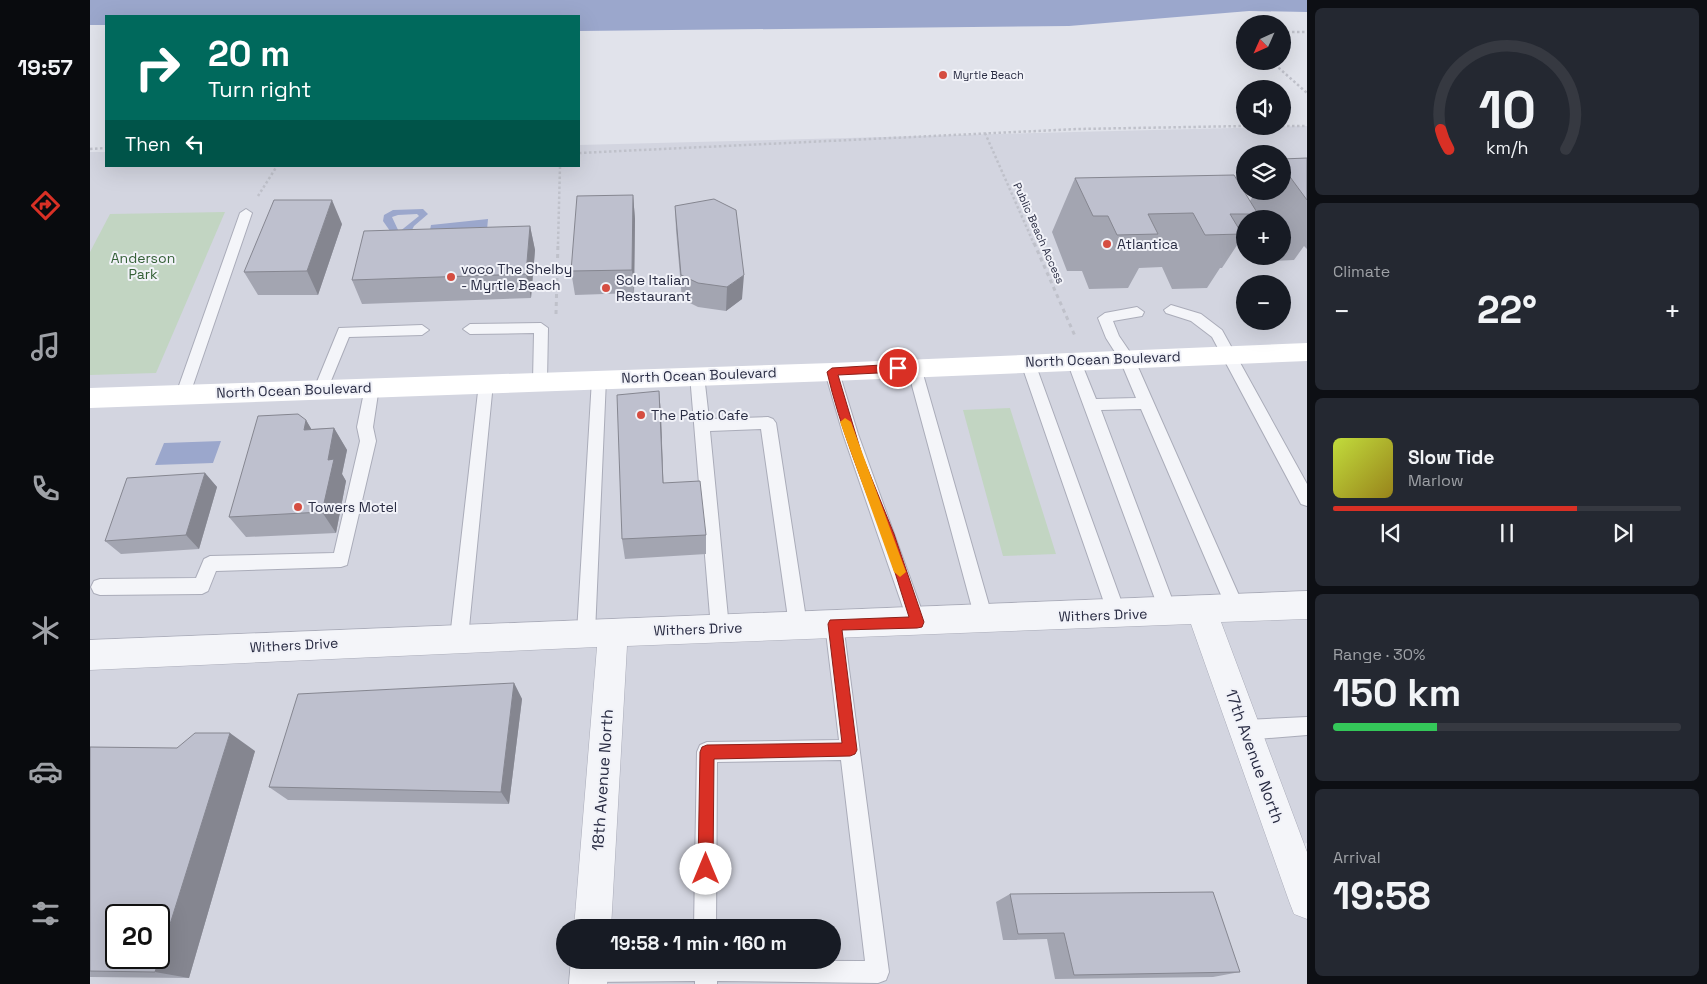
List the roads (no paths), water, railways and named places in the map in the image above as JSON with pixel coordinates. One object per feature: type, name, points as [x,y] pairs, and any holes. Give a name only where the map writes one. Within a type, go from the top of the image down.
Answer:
[{"type":"main road","name":"North Ocean Boulevard","points":[[90,398],[697,375],[832,372],[1028,363],[1075,350],[1127,358],[1307,352]]},
{"type":"street","name":"Withers Drive","points":[[90,655],[599,632],[917,622],[1307,605]]},
{"type":"street","name":"17th Avenue North","points":[[1202,611],[1246,730],[1297,845],[1307,901]]},
{"type":"street","name":"18th Avenue North","points":[[592,919],[599,632]]},
{"type":"lane","points":[[183,394],[246,213]]},
{"type":"lane","points":[[1171,310],[1191,313],[1202,319],[1217,334],[1230,354],[1307,499]]},
{"type":"lane","points":[[1137,312],[1105,318],[1113,338],[1127,358],[1236,609]]},
{"type":"lane","points":[[470,329],[541,328],[540,381]]},
{"type":"lane","points":[[321,389],[344,332],[422,330]]},
{"type":"lane","points":[[1075,350],[1091,405],[1168,612]]},
{"type":"lane","points":[[1028,363],[1117,614]]},
{"type":"lane","points":[[914,367],[984,619]]},
{"type":"lane","points":[[832,372],[841,410],[856,455],[888,534],[917,622]]},
{"type":"lane","points":[[697,375],[720,628]]},
{"type":"lane","points":[[599,379],[599,632]]},
{"type":"lane","points":[[459,638],[486,383]]},
{"type":"lane","points":[[100,587],[202,586],[210,564],[341,560],[368,441],[365,427],[372,387]]},
{"type":"lane","points":[[1091,405],[1146,403]]},
{"type":"lane","points":[[702,425],[768,423],[798,625]]},
{"type":"lane","points":[[589,972],[705,971],[836,978],[878,972],[834,624]]},
{"type":"lane","points":[[1246,730],[1307,726]]},
{"type":"lane","points":[[705,919],[707,752],[850,750]]},
{"type":"water","points":[[90,0],[1307,0],[1307,12],[1249,11],[1069,26],[580,31],[580,15],[105,15],[105,25],[90,25]]},
{"type":"water","points":[[423,209],[428,214],[414,226],[410,234],[390,231],[383,221],[384,215],[393,210]],"holes":[[[417,214],[419,216],[399,232],[392,217]]]},
{"type":"water","points":[[488,219],[486,241],[428,240],[431,225]]},
{"type":"water","points":[[221,441],[213,463],[155,465],[164,443]]},
{"type":"place","name":"Myrtle Beach","points":[[943,75]]},
{"type":"place","name":"Atlantica","points":[[1107,244]]},
{"type":"place","name":"voco The Shelby - Myrtle Beach","points":[[451,277]]},
{"type":"place","name":"Sole Italian Restaurant","points":[[606,288]]},
{"type":"place","name":"The Patio Cafe","points":[[641,415]]},
{"type":"place","name":"Towers Motel","points":[[298,507]]},
{"type":"park label","name":"Anderson Park","points":[[143,266]]}]
